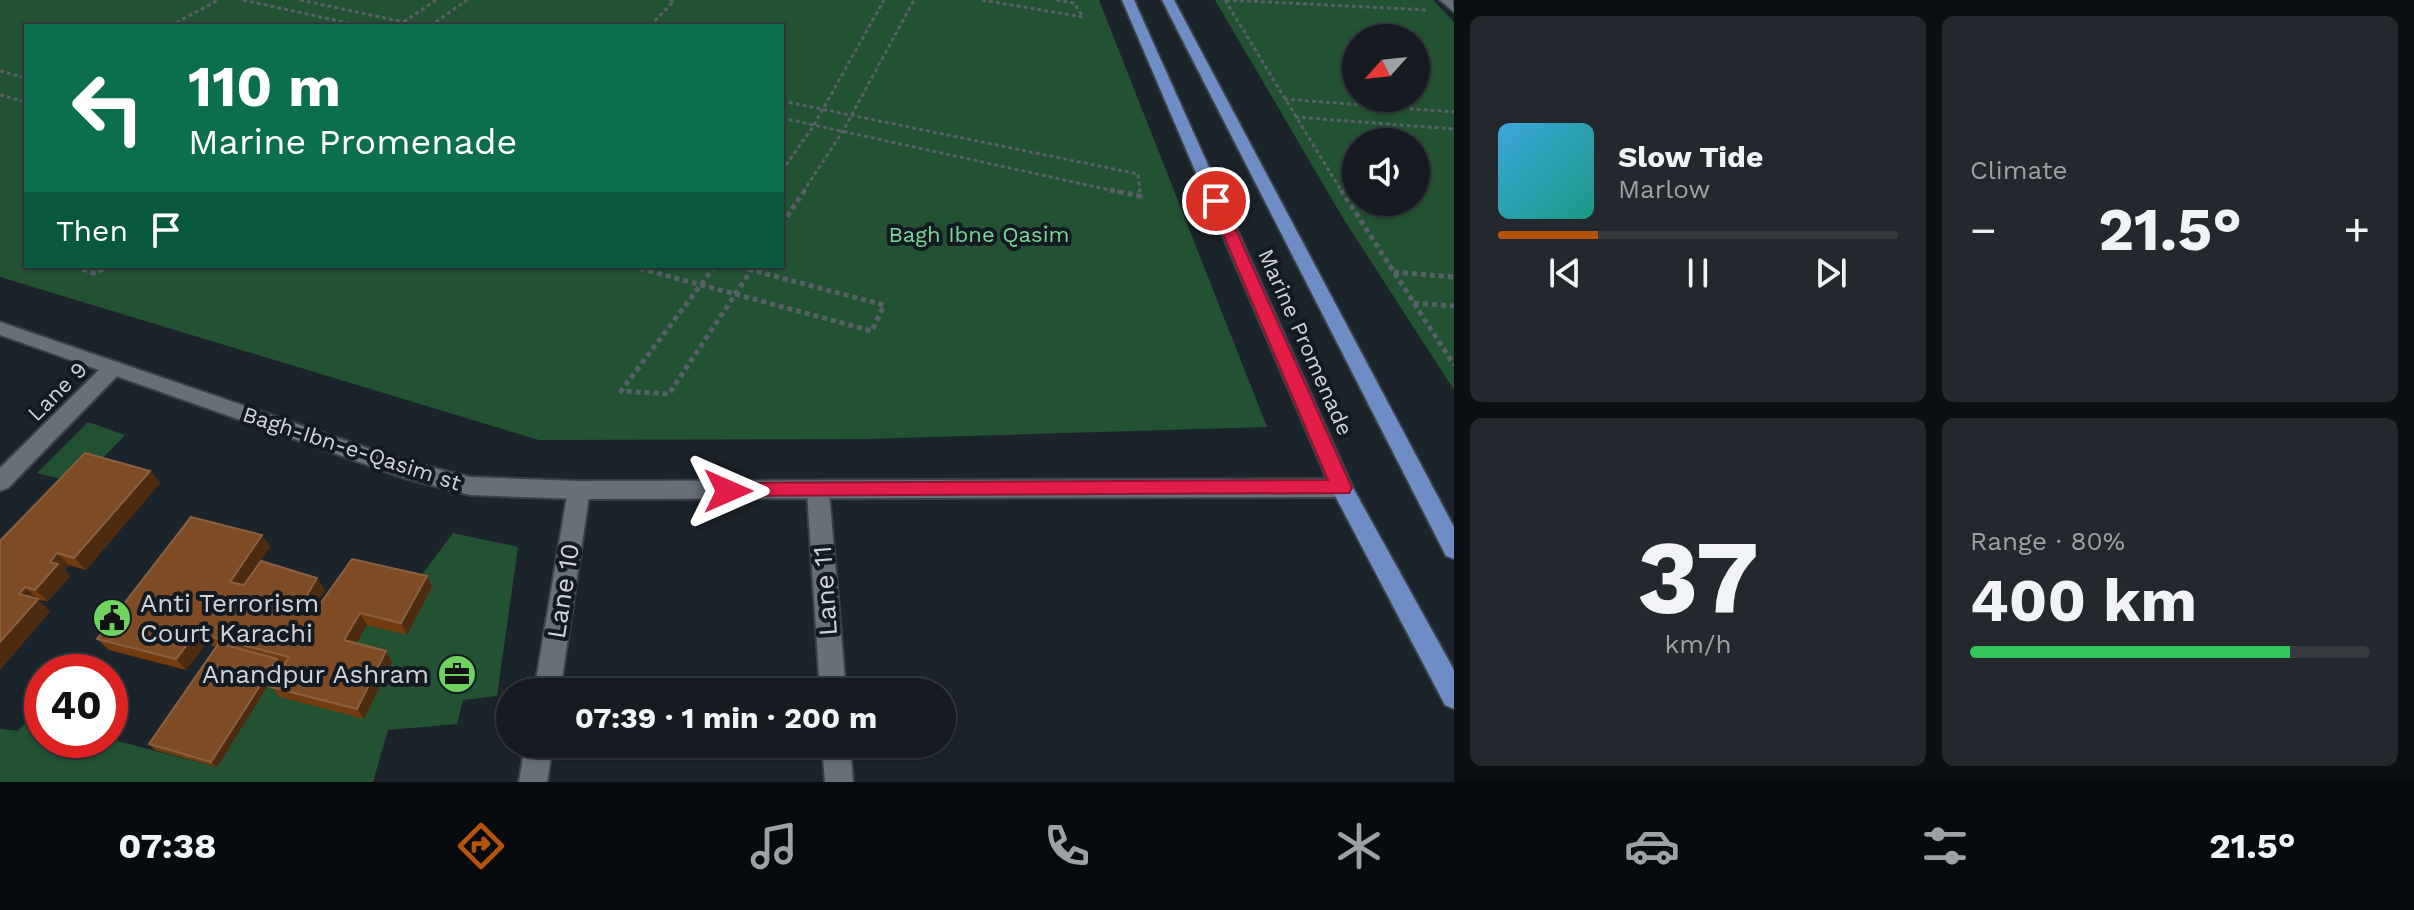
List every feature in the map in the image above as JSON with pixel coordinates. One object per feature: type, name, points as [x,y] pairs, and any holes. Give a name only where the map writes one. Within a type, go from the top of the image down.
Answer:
[{"type":"main road","name":"Marine Promenade","points":[[1128,0],[1342,488],[1454,696]]},
{"type":"main road","name":"Marine Promenade","points":[[1168,0],[1454,549]]},
{"type":"street","points":[[1446,0],[1454,8]]},
{"type":"street","name":"Bagh-Ibn-e-Qasim st","points":[[0,328],[436,478],[470,486],[579,490],[818,491],[1342,488]]},
{"type":"street","name":"Lane 9","points":[[0,482],[113,368]]},
{"type":"street","name":"Lane 10","points":[[549,678],[579,490]]},
{"type":"street","name":"Lane 11","points":[[818,491],[832,678]]},
{"type":"street","points":[[533,782],[537,758]]},
{"type":"street","points":[[837,758],[839,782]]},
{"type":"path","points":[[174,24],[218,0]]},
{"type":"path","points":[[243,0],[353,24]]},
{"type":"path","points":[[300,0],[413,24]]},
{"type":"path","points":[[400,24],[436,0]]},
{"type":"path","points":[[433,24],[467,0]]},
{"type":"path","points":[[652,24],[674,1],[669,0]]},
{"type":"path","points":[[784,168],[814,125],[884,0]]},
{"type":"path","points":[[784,221],[843,131],[914,0]]},
{"type":"path","points":[[982,0],[1083,17],[1074,3],[1055,0]]},
{"type":"path","points":[[1225,0],[1428,10]]},
{"type":"path","points":[[1225,0],[1294,117],[1454,365]]},
{"type":"path","points":[[0,71],[24,77]]},
{"type":"path","points":[[0,95],[24,101]]},
{"type":"path","points":[[1283,99],[1454,112]]},
{"type":"path","points":[[784,101],[1138,174],[1140,196],[784,118]]},
{"type":"path","points":[[1294,117],[1454,129]]},
{"type":"path","points":[[80,268],[96,274],[104,268]]},
{"type":"path","points":[[638,268],[701,285],[735,294],[872,331],[884,305],[753,268],[735,294],[669,394],[621,391],[701,285],[714,268]]},
{"type":"path","points":[[1393,272],[1454,277]]},
{"type":"path","points":[[1413,303],[1454,306]]},
{"type":"green space","name":"Bagh Ibne Qasim","points":[[0,0],[1099,0],[1267,427],[864,439],[539,440],[0,277]]},
{"type":"green space","points":[[1215,0],[1433,0],[1454,22],[1454,390],[1343,218]]},
{"type":"green space","points":[[88,422],[125,435],[79,483],[37,473]]},
{"type":"green space","points":[[453,533],[518,547],[500,678],[496,678],[496,696],[463,700],[457,724],[388,730],[373,782],[0,782],[0,729],[18,731],[24,724],[24,758],[128,758],[128,744],[217,767],[281,664],[297,668],[351,652],[367,625],[408,634],[415,584]]},
{"type":"building","points":[[85,453],[150,471],[74,558],[57,553],[50,562],[58,564],[35,590],[25,587],[19,594],[38,599],[0,642],[0,541]]},
{"type":"building","points":[[191,517],[262,535],[230,582],[244,585],[261,561],[317,578],[304,600],[320,604],[352,559],[427,576],[401,623],[360,613],[344,640],[386,651],[357,709],[271,687],[289,657],[196,633],[176,659],[97,639]]},
{"type":"building","points":[[219,643],[277,659],[211,762],[149,744]]},
{"type":"place","name":"Anti Terrorism Court Karachi","points":[[112,618]]},
{"type":"place","name":"Anandpur Ashram","points":[[457,674]]},
{"type":"route","points":[[728,491],[1342,488],[1216,201]]}]
